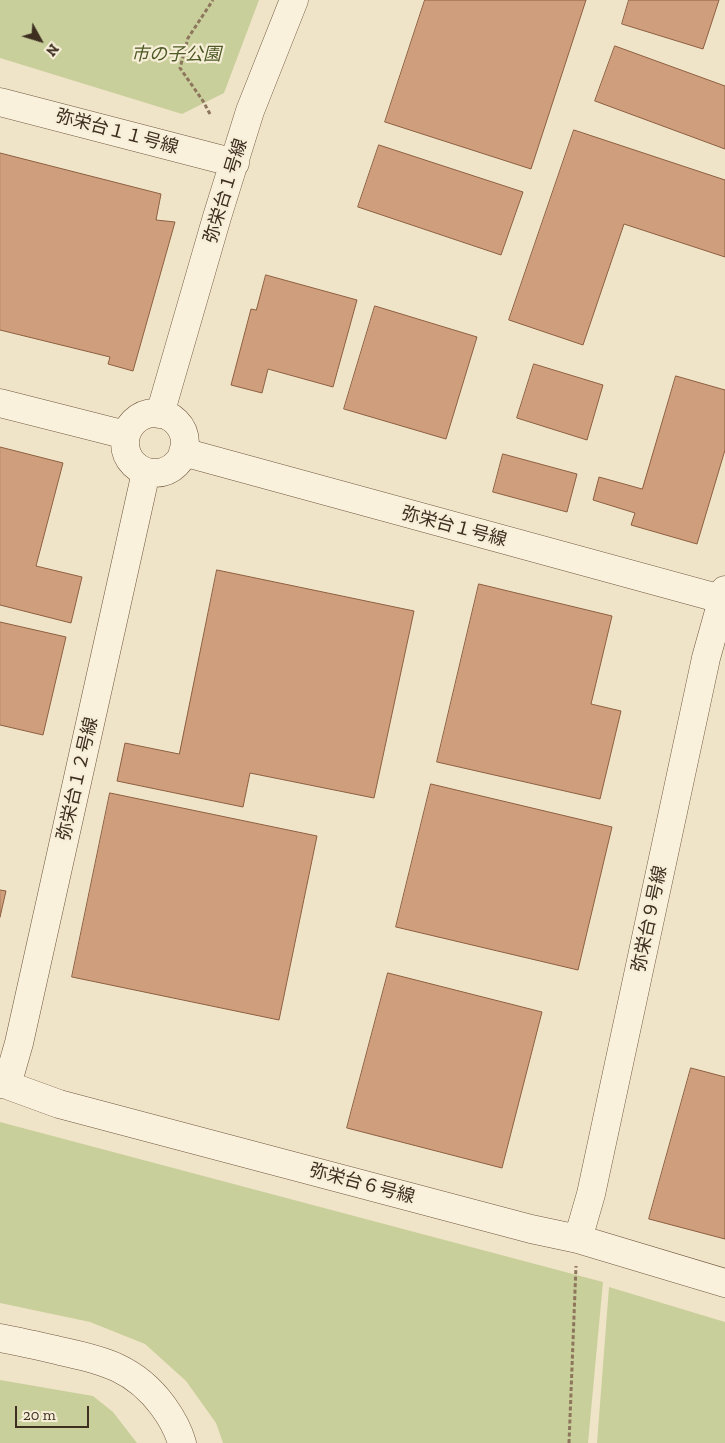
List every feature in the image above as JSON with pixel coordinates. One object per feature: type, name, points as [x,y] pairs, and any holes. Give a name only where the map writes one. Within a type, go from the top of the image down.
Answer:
[{"type":"street","name":"弥栄台１号線","points":[[160,414],[250,111],[294,0]]},
{"type":"street","name":"弥栄台１１号線","points":[[0,102],[235,162]]},
{"type":"street","points":[[0,403],[126,435]]},
{"type":"street","points":[[156,413],[166,415],[180,427],[184,436],[185,446],[177,464],[169,470],[160,473],[146,472],[132,464],[128,457],[125,448],[126,435],[132,423],[148,414],[156,413]]},
{"type":"street","name":"弥栄台１号線","points":[[183,452],[724,596]]},
{"type":"street","name":"弥栄台１２号線","points":[[4,1085],[19,1043],[146,472]]},
{"type":"street","name":"弥栄台９号線","points":[[578,1239],[591,1194],[706,658],[724,596]]},
{"type":"street","name":"弥栄台６号線","points":[[4,1085],[59,1104],[522,1227],[578,1239],[725,1283]]},
{"type":"street","points":[[0,1338],[104,1361],[122,1369],[154,1394],[170,1416],[182,1443]]},
{"type":"path","points":[[210,114],[180,68],[188,38],[213,0]]},
{"type":"path","points":[[568,1443],[578,1239]]},
{"type":"green space","name":"市の子公園","points":[[0,0],[259,0],[224,93],[182,114],[0,58]]},
{"type":"green space","points":[[0,1122],[603,1282],[588,1443],[223,1443],[216,1423],[186,1381],[145,1344],[90,1322],[0,1303]]},
{"type":"green space","points":[[609,1287],[725,1322],[725,1443],[597,1443]]},
{"type":"green space","points":[[0,1380],[93,1396],[113,1412],[137,1443],[0,1443]]},
{"type":"building","points":[[425,0],[586,0],[531,169],[385,122]]},
{"type":"building","points":[[629,0],[719,0],[703,49],[622,24]]},
{"type":"building","points":[[615,46],[725,86],[725,149],[595,101]]},
{"type":"building","points":[[574,130],[725,180],[725,257],[624,224],[583,345],[509,320]]},
{"type":"building","points":[[379,145],[523,192],[501,255],[358,207]]},
{"type":"building","points":[[0,153],[161,194],[156,220],[175,222],[133,371],[108,364],[110,357],[0,330]]},
{"type":"building","points":[[266,275],[357,300],[333,387],[268,369],[262,393],[231,385],[251,309],[256,310]]},
{"type":"building","points":[[375,306],[477,337],[446,439],[344,409]]},
{"type":"building","points":[[534,364],[603,385],[587,440],[517,418]]},
{"type":"building","points":[[676,376],[725,390],[725,450],[697,544],[631,525],[635,513],[593,500],[599,477],[642,489]]},
{"type":"building","points":[[0,447],[63,463],[36,566],[82,577],[71,623],[0,605]]},
{"type":"building","points":[[503,454],[577,474],[567,512],[493,492]]},
{"type":"building","points":[[217,570],[414,611],[374,798],[250,773],[243,807],[117,781],[125,743],[179,754]]},
{"type":"building","points":[[479,584],[612,616],[591,704],[621,711],[600,799],[437,762]]},
{"type":"building","points":[[0,622],[66,637],[43,735],[0,725]]},
{"type":"building","points":[[431,784],[612,827],[578,970],[396,927]]},
{"type":"building","points":[[110,793],[317,836],[279,1020],[72,977]]},
{"type":"building","points":[[0,890],[6,891],[0,917]]},
{"type":"building","points":[[388,973],[542,1012],[502,1168],[347,1128]]},
{"type":"building","points":[[691,1068],[725,1077],[725,1239],[649,1219]]}]
